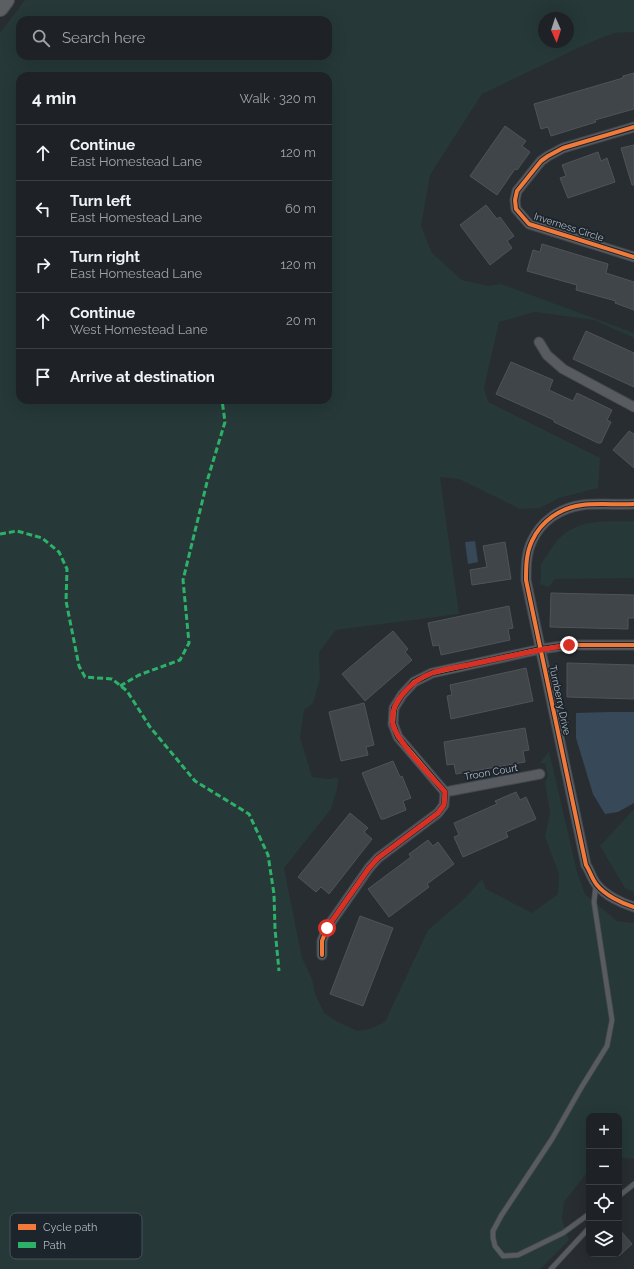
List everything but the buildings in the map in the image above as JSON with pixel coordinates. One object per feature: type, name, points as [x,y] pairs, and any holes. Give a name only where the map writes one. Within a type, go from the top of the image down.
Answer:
[{"type":"highway","points":[[0,8],[6,0]]},
{"type":"street","name":"Inverness Circle","points":[[634,127],[563,148],[548,156],[541,161],[517,191],[515,200],[516,209],[529,224],[634,257]]},
{"type":"street","points":[[539,342],[547,355],[562,369],[634,407]]},
{"type":"street","name":"Turnberry Drive","points":[[634,504],[582,505],[561,511],[544,523],[531,542],[526,562],[526,580],[586,865],[596,884],[606,893],[634,907]]},
{"type":"street","points":[[322,955],[322,941],[327,928],[369,868],[378,858],[438,813],[444,805],[445,792],[398,737],[393,724],[394,708],[402,695],[414,682],[432,673],[541,649],[569,645],[634,645]]},
{"type":"street","name":"Troon Court","points":[[445,792],[540,774]]},
{"type":"lane","points":[[586,1216],[563,1233],[518,1255],[503,1256],[496,1246],[493,1238],[493,1231],[501,1216],[552,1139],[581,1088],[608,1046],[612,1020],[594,902],[596,884]]},
{"type":"lane","points":[[622,1194],[634,1184]]},
{"type":"lane","points":[[551,1269],[586,1231]]},
{"type":"shaded area","points":[[25,0],[634,0],[634,32],[614,33],[591,42],[482,94],[430,175],[421,226],[432,253],[462,280],[488,286],[501,284],[634,333],[634,338],[594,320],[535,312],[499,322],[484,388],[488,402],[600,458],[598,488],[559,498],[540,508],[520,509],[459,479],[440,477],[459,614],[336,630],[319,652],[320,679],[313,703],[304,710],[300,737],[312,777],[329,779],[338,777],[337,789],[331,809],[284,868],[302,958],[312,979],[315,994],[324,1013],[357,1031],[370,1029],[385,1022],[428,930],[463,900],[482,879],[486,889],[532,913],[558,894],[559,874],[545,837],[550,812],[545,783],[548,776],[545,763],[540,763],[549,751],[577,872],[585,894],[617,921],[634,923],[634,1159],[622,1157],[622,1113],[586,1113],[586,1174],[564,1202],[562,1220],[569,1240],[540,1269],[0,1269],[0,33]]},
{"type":"shaded area","points":[[634,521],[634,578],[555,579],[549,587],[540,584],[542,563],[557,541],[566,533],[576,527],[597,522]]},
{"type":"shaded area","points":[[634,809],[634,892],[625,888],[600,846]]},
{"type":"water","points":[[475,541],[478,562],[468,564],[465,542]]},
{"type":"water","points":[[634,712],[634,803],[618,812],[605,814],[593,794],[576,738],[576,713]]},
{"type":"marked path","points":[[120,686],[139,675],[180,660],[189,643],[183,580],[208,478],[225,422],[223,404]]},
{"type":"marked path","points":[[0,534],[17,531],[42,538],[59,552],[67,569],[66,601],[79,666],[85,677],[112,679],[127,691],[150,727],[195,781],[249,814],[268,855],[274,894],[275,929],[279,971]]},
{"type":"cycle path","points":[[634,127],[563,148],[548,156],[541,161],[517,191],[515,200],[516,209],[529,224],[634,257]]},
{"type":"cycle path","points":[[634,504],[582,505],[559,512],[541,527],[530,546],[527,560],[526,580],[586,865],[600,889],[614,898],[634,907]]},
{"type":"cycle path","points":[[322,955],[322,941],[327,928],[369,868],[378,858],[438,813],[444,805],[445,792],[398,737],[393,724],[394,708],[402,695],[414,682],[432,673],[541,649],[569,645],[634,645]]},
{"type":"route","points":[[327,928],[369,868],[378,858],[438,813],[444,805],[445,792],[398,737],[393,724],[394,708],[402,695],[414,682],[432,673],[541,649],[569,645]]}]
